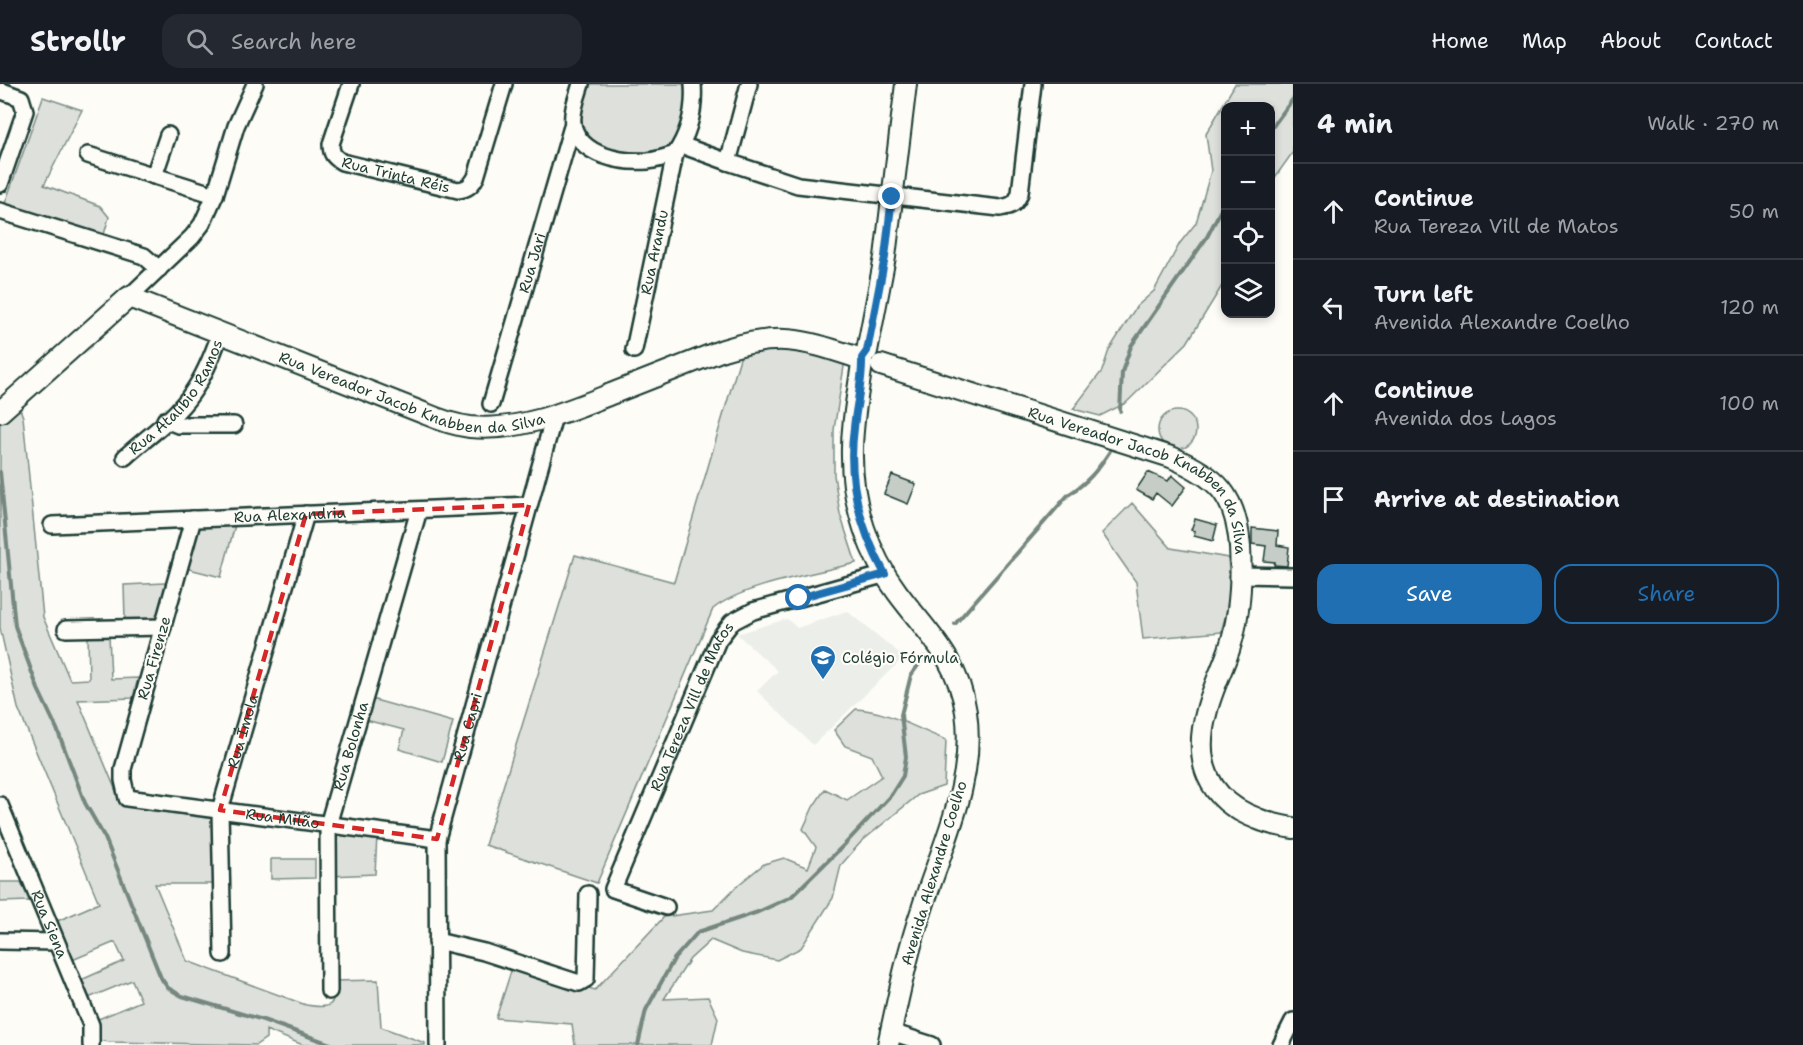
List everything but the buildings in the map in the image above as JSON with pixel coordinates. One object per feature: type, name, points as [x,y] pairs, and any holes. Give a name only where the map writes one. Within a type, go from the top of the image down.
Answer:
[{"type":"main road","name":"Avenida Alexandre Coelho","points":[[893,1041],[915,930],[957,806],[965,769],[968,734],[965,709],[950,662],[939,644],[913,614],[885,574],[864,530],[853,486],[852,457],[857,406],[872,360],[906,84]]},
{"type":"main road","name":"Rua Vereador Jacob Knabben da Silva","points":[[129,297],[452,424],[492,428],[554,416],[748,342],[790,339],[872,360],[1171,457],[1207,475],[1223,491],[1232,507],[1239,541],[1241,575],[1237,622],[1229,651],[1207,708],[1201,741],[1201,758],[1214,790],[1240,812],[1258,820],[1293,828]]},
{"type":"main road","points":[[0,412],[129,297]]},
{"type":"street","points":[[129,297],[192,237],[202,224],[215,195],[234,132],[255,84]]},
{"type":"street","name":"Rua Trinta Réis","points":[[351,84],[333,134],[331,151],[335,158],[342,162],[448,189],[466,189],[476,177],[504,84]]},
{"type":"street","name":"Rua Jari","points":[[491,404],[573,123],[574,107],[581,84]]},
{"type":"street","name":"Rua Arandu","points":[[634,350],[678,150],[688,132],[692,115],[693,84]]},
{"type":"street","points":[[728,162],[749,84]]},
{"type":"street","points":[[573,123],[576,134],[582,142],[596,153],[615,159],[651,161],[678,150],[728,162],[798,185],[1000,208],[1010,207],[1016,202],[1020,193],[1033,84]]},
{"type":"street","points":[[0,184],[25,111],[21,98],[2,91]]},
{"type":"street","points":[[154,176],[168,135]]},
{"type":"street","points":[[88,155],[215,195]]},
{"type":"street","points":[[0,212],[144,256],[159,269]]},
{"type":"street","name":"Rua Atalíbio Ramos","points":[[124,457],[176,412],[192,393],[210,361],[220,333]]},
{"type":"street","name":"Rua Capri","points":[[438,1045],[437,839],[554,416]]},
{"type":"street","points":[[165,420],[178,424],[234,425]]},
{"type":"street","name":"Rua Alexandria","points":[[52,525],[530,505]]},
{"type":"street","name":"Rua Bolonha","points":[[329,991],[328,825],[419,510]]},
{"type":"street","name":"Rua Ímola","points":[[223,954],[220,810],[306,514]]},
{"type":"street","name":"Rua Firenze","points":[[127,798],[123,769],[194,519]]},
{"type":"street","name":"Rua Tereza Vill de Matos","points":[[666,907],[613,889],[718,640],[732,622],[753,610],[885,574]]},
{"type":"street","points":[[1241,575],[1293,576]]},
{"type":"street","points":[[66,629],[163,627]]},
{"type":"street","name":"Rua Milão","points":[[127,798],[437,839]]},
{"type":"street","name":"Rua Siena","points":[[0,805],[6,833],[56,942],[91,1026],[91,1045]]},
{"type":"street","points":[[437,941],[484,952],[579,983],[584,982],[586,979],[588,894]]},
{"type":"street","points":[[0,941],[56,942]]},
{"type":"street","points":[[1281,1045],[1293,1021]]},
{"type":"street","points":[[893,1041],[932,1045]]},
{"type":"highlighted area","points":[[529,505],[437,839],[220,810],[306,514]]},
{"type":"shaded area","points":[[586,84],[688,84],[688,114],[672,150],[636,157],[598,149],[580,132],[578,108]]},
{"type":"shaded area","points":[[1235,84],[1293,84],[1293,152],[1275,177],[1275,102],[1225,102]]},
{"type":"shaded area","points":[[43,97],[82,110],[44,185],[100,206],[109,217],[103,238],[4,206]]},
{"type":"shaded area","points":[[1221,108],[1221,288],[1187,343],[1126,403],[1100,416],[1073,409],[1102,371],[1109,350],[1136,307],[1154,291],[1180,243],[1196,223],[1211,171],[1206,134]]},
{"type":"shaded area","points":[[769,343],[845,360],[834,430],[834,475],[840,514],[856,563],[742,593],[713,609],[597,883],[485,845],[575,555],[674,582],[743,348]]},
{"type":"shaded area","points":[[19,406],[23,417],[43,617],[70,680],[89,679],[88,636],[109,635],[111,679],[138,678],[133,698],[78,700],[121,803],[212,817],[213,884],[155,884],[187,961],[306,1005],[321,1007],[333,1001],[334,981],[378,980],[381,1027],[425,1043],[425,1045],[303,1045],[266,1030],[266,1038],[256,1045],[97,1040],[96,1020],[141,1001],[132,980],[86,999],[79,981],[124,961],[115,942],[70,961],[55,922],[99,903],[18,708],[0,628],[0,420]]},
{"type":"shaded area","points":[[1177,411],[1190,417],[1196,430],[1190,443],[1177,449],[1164,443],[1158,430],[1164,417]]},
{"type":"shaded area","points":[[1132,503],[1171,548],[1228,558],[1231,596],[1221,632],[1143,639],[1136,582],[1102,533]]},
{"type":"shaded area","points":[[235,525],[221,577],[185,568],[198,528]]},
{"type":"shaded area","points":[[168,584],[157,619],[154,621],[125,619],[124,585]]},
{"type":"shaded area","name":"Colégio Fórmula","points":[[847,611],[904,657],[813,745],[757,691],[778,671],[737,634],[787,619],[797,628]]},
{"type":"shaded area","points":[[368,698],[453,722],[442,762],[399,749],[404,730],[362,719]]},
{"type":"shaded area","points":[[856,709],[892,717],[946,740],[944,786],[918,795],[861,842],[841,865],[833,898],[801,948],[777,960],[742,953],[711,940],[690,959],[664,999],[708,997],[718,1018],[712,1045],[575,1045],[572,1024],[496,1018],[513,965],[595,990],[664,917],[713,910],[738,885],[764,864],[784,858],[808,868],[816,847],[803,829],[813,807],[825,789],[847,800],[882,776],[872,756],[845,746],[834,730]]},
{"type":"shaded area","points":[[332,830],[377,836],[375,874],[331,876]]},
{"type":"shaded area","points":[[271,859],[315,859],[315,878],[271,879]]},
{"type":"shaded area","points":[[0,882],[21,882],[29,901],[0,902]]},
{"type":"waterway","points":[[1275,123],[1293,99]]},
{"type":"waterway","points":[[1120,411],[1122,372],[1131,346],[1207,237],[1221,210]]},
{"type":"waterway","points":[[955,624],[1068,495],[1092,476],[1110,451]]},
{"type":"waterway","points":[[0,472],[15,626],[85,803],[105,838],[161,978],[168,988],[182,996],[263,1020],[333,1045]]},
{"type":"waterway","points":[[638,1045],[646,1010],[674,959],[698,932],[758,912],[791,897],[891,795],[903,776],[906,757],[901,715],[911,675],[924,657]]},
{"type":"place","name":"Colégio Fórmula","points":[[823,681]]},
{"type":"route","points":[[799,598],[885,574],[864,530],[853,486],[852,457],[853,429],[862,358],[867,351],[885,257],[892,197]]}]
